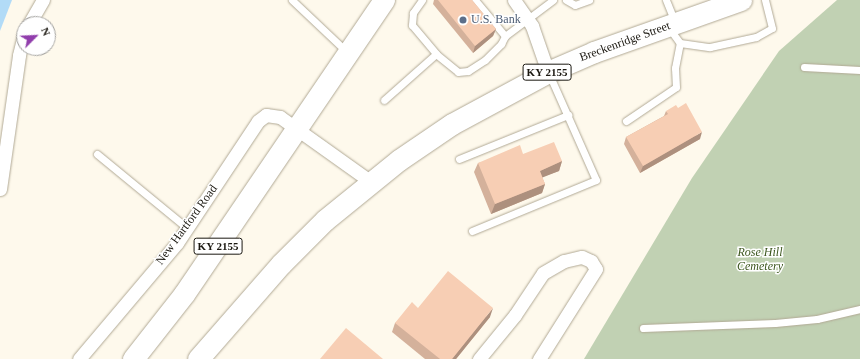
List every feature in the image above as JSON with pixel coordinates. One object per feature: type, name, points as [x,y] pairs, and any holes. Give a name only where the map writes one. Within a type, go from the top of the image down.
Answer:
[{"type":"main road","name":"KY 2155","points":[[133,359],[184,294],[298,130],[384,0]]},
{"type":"main road","name":"Breckenridge Street","points":[[371,182],[452,124],[548,72],[674,31],[741,0]]},
{"type":"main road","name":"KY 2155","points":[[198,359],[281,264],[325,220],[371,182]]},
{"type":"street","points":[[514,0],[527,18],[548,72]]},
{"type":"street","points":[[34,16],[42,1]]},
{"type":"street","points":[[0,188],[19,56]]},
{"type":"street","name":"New Hartford Road","points":[[79,359],[187,228],[258,120],[266,115],[274,114],[298,130]]},
{"type":"street","points":[[298,130],[371,182]]},
{"type":"street","points":[[485,357],[544,273],[564,261],[582,257],[591,260],[596,269],[539,359]]},
{"type":"lane","points":[[292,0],[348,54]]},
{"type":"lane","points":[[422,0],[413,13],[412,25],[436,54],[458,72],[468,71],[485,60],[501,44],[505,36],[553,0]]},
{"type":"lane","points":[[475,0],[505,36]]},
{"type":"lane","points":[[566,0],[575,5],[589,0]]},
{"type":"lane","points":[[626,121],[676,87],[674,31],[666,0]]},
{"type":"lane","points":[[674,31],[710,46],[756,37],[772,28],[765,0]]},
{"type":"lane","points":[[384,100],[436,54]]},
{"type":"lane","points":[[804,67],[860,70]]},
{"type":"lane","points":[[472,231],[596,180],[548,72]]},
{"type":"lane","points":[[459,160],[568,115]]},
{"type":"lane","points":[[97,154],[187,228]]},
{"type":"lane","points":[[643,328],[775,324],[817,319],[860,309]]},
{"type":"green space","name":"Rose Hill Cemetery","points":[[837,0],[860,0],[860,359],[584,359],[692,178],[779,51]]},
{"type":"water","points":[[0,0],[12,0],[0,31]]},
{"type":"building","name":"U.S. Bank","points":[[438,0],[472,0],[496,29],[475,46]]},
{"type":"building","points":[[686,103],[702,132],[643,166],[626,137],[668,114],[666,111],[676,105],[678,108]]},
{"type":"building","points":[[554,142],[562,161],[540,171],[545,184],[495,204],[478,163],[520,145],[523,154]]},
{"type":"building","points":[[448,271],[493,308],[452,359],[440,359],[395,323],[412,302],[418,308]]},
{"type":"building","points":[[346,328],[383,359],[320,359]]},
{"type":"place","name":"U.S. Bank","points":[[463,20]]}]
